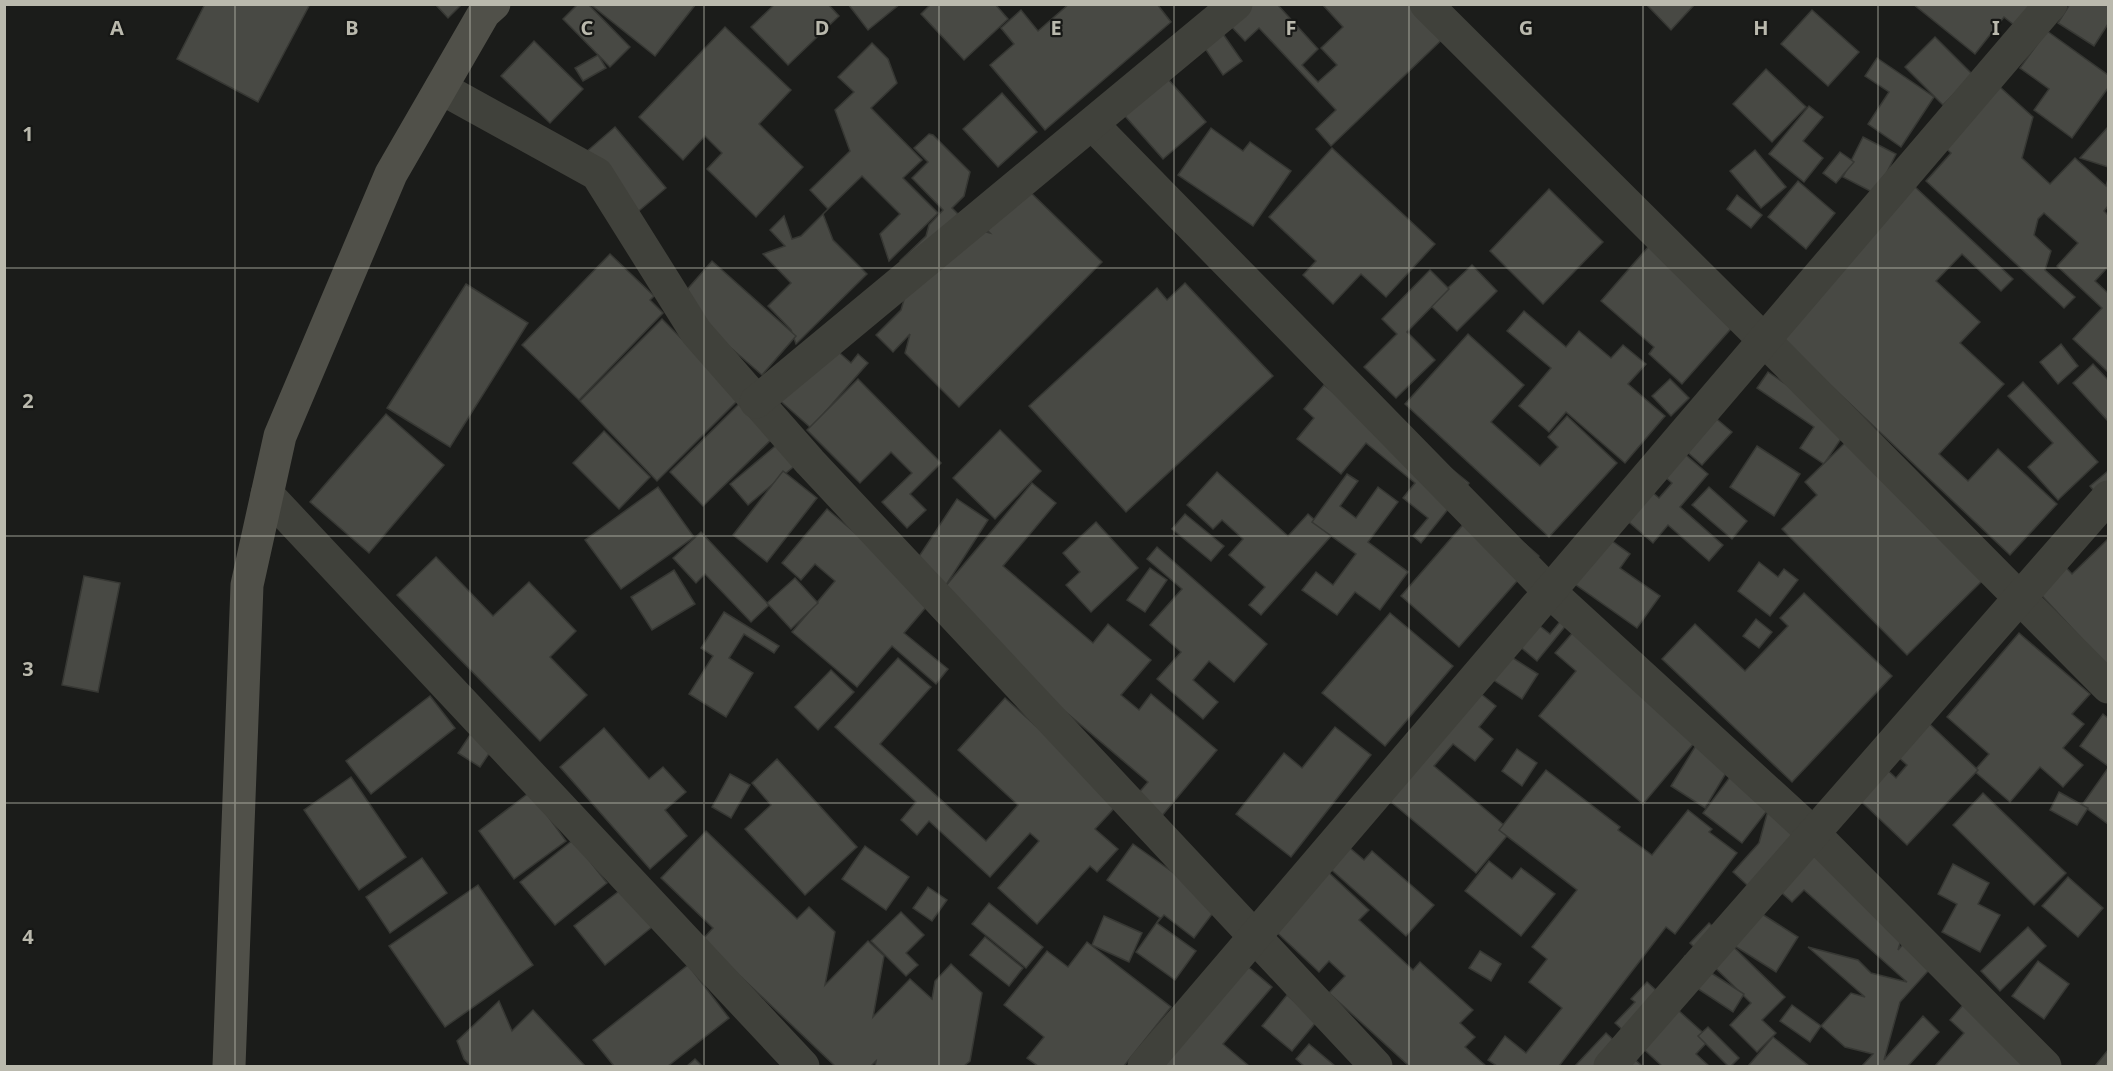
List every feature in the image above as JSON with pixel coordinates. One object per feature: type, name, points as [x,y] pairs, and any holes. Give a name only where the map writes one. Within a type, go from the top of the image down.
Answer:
[{"type":"main road","points":[[229,1066],[247,585],[280,436],[391,174],[484,13],[494,4]]},
{"type":"street","points":[[756,402],[1236,4]]},
{"type":"street","points":[[1426,4],[2109,687]]},
{"type":"street","points":[[1144,1066],[2051,4]]},
{"type":"street","points":[[441,87],[597,174],[696,332],[756,402],[1253,937],[1376,1066]]},
{"type":"street","points":[[1092,124],[1549,591],[1814,834],[2044,1066]]},
{"type":"street","points":[[267,494],[803,1066]]},
{"type":"street","points":[[1610,1066],[2109,497]]},
{"type":"building","points":[[205,4],[310,4],[258,102],[177,59]]},
{"type":"building","points":[[435,4],[462,4],[448,18]]},
{"type":"building","points":[[578,4],[588,4],[630,47],[610,67],[563,19]]},
{"type":"building","points":[[590,4],[696,4],[655,56]]},
{"type":"building","points":[[775,4],[828,4],[839,16],[788,65],[751,27]]},
{"type":"building","points":[[848,4],[900,4],[868,30]]},
{"type":"building","points":[[931,4],[995,4],[1008,19],[964,60],[921,14]]},
{"type":"building","points":[[1069,4],[1157,4],[1171,22],[1045,130],[990,65],[1014,44],[1001,28],[1021,10],[1038,31]]},
{"type":"building","points":[[1241,4],[1277,4],[1318,49],[1302,65],[1318,82],[1337,65],[1321,48],[1343,27],[1322,4],[1428,4],[1452,30],[1331,146],[1316,129],[1336,110],[1259,28],[1245,41],[1225,20]]},
{"type":"building","points":[[1646,4],[1695,4],[1671,30]]},
{"type":"building","points":[[1913,4],[2038,4],[2019,29],[2004,17],[1975,54]]},
{"type":"building","points":[[2070,4],[2108,4],[2108,24],[2094,46],[2058,23]]},
{"type":"building","points":[[1812,10],[1859,52],[1828,86],[1781,44]]},
{"type":"building","points":[[725,27],[791,90],[759,124],[803,167],[756,217],[707,169],[722,153],[705,136],[683,160],[639,117]]},
{"type":"building","points":[[1221,31],[1242,61],[1223,75],[1202,44]]},
{"type":"building","points":[[2047,31],[2108,75],[2108,88],[2072,138],[2034,110],[2049,89],[2020,68]]},
{"type":"building","points":[[1935,37],[1973,75],[1943,105],[1905,67]]},
{"type":"building","points":[[534,41],[583,89],[550,123],[501,76]]},
{"type":"building","points":[[872,43],[888,59],[897,83],[871,108],[922,160],[903,178],[938,213],[889,261],[880,234],[900,214],[862,176],[823,214],[828,209],[810,190],[850,151],[835,110],[854,92],[838,77]]},
{"type":"building","points":[[598,55],[606,68],[583,81],[575,68]]},
{"type":"building","points":[[1877,58],[1934,97],[1901,147],[1868,124],[1889,92],[1865,76]]},
{"type":"building","points":[[1766,69],[1806,107],[1772,142],[1733,104]]},
{"type":"building","points":[[1160,70],[1206,122],[1163,159],[1118,108]]},
{"type":"building","points":[[1990,78],[2033,117],[2022,158],[2050,184],[2075,158],[2106,186],[2108,179],[2108,206],[2104,211],[2108,215],[2108,267],[2095,281],[2108,293],[2108,372],[2073,339],[2102,308],[2057,266],[2078,243],[2044,213],[2038,219],[2034,235],[2051,251],[2045,270],[2075,297],[2064,308],[1926,181],[1951,153],[1934,138]]},
{"type":"building","points":[[1002,93],[1037,132],[998,167],[963,129]]},
{"type":"building","points":[[1809,106],[1823,117],[1803,141],[1823,158],[1804,182],[1769,154]]},
{"type":"building","points":[[615,127],[666,188],[621,226],[570,166]]},
{"type":"building","points":[[2108,127],[2108,167],[2080,158]]},
{"type":"building","points":[[1211,128],[1243,151],[1250,142],[1291,171],[1253,226],[1178,175]]},
{"type":"building","points":[[929,134],[933,135],[970,172],[964,196],[952,208],[972,228],[990,233],[975,218],[1021,183],[1102,262],[959,407],[905,353],[910,334],[893,352],[876,335],[901,310],[909,282],[900,261],[926,236],[929,225],[943,210],[912,178],[928,162],[914,148]]},
{"type":"building","points":[[1863,137],[1896,154],[1876,194],[1843,177]]},
{"type":"building","points":[[1332,148],[1435,244],[1386,297],[1361,274],[1333,304],[1303,275],[1316,261],[1269,217]]},
{"type":"building","points":[[1755,150],[1786,187],[1761,208],[1730,171]]},
{"type":"building","points":[[1840,152],[1854,162],[1836,183],[1823,173]]},
{"type":"building","points":[[1798,181],[1835,213],[1806,249],[1768,217]]},
{"type":"building","points":[[1913,185],[2013,279],[2001,291],[1962,254],[1936,281],[1980,322],[1960,343],[2004,384],[1939,454],[1968,481],[1998,449],[2057,504],[2010,555],[1772,330]]},
{"type":"building","points":[[1549,189],[1603,242],[1543,304],[1490,251]]},
{"type":"building","points":[[1737,195],[1762,215],[1751,228],[1727,209]]},
{"type":"building","points":[[823,214],[833,240],[867,274],[796,344],[791,330],[768,306],[791,283],[763,254],[785,246],[770,230],[784,216],[792,239],[801,236]]},
{"type":"building","points":[[1649,246],[1736,323],[1682,384],[1649,354],[1654,347],[1601,301]]},
{"type":"building","points":[[610,254],[654,296],[650,300],[663,313],[579,400],[522,345]]},
{"type":"building","points":[[712,261],[796,336],[762,375],[677,301]]},
{"type":"building","points":[[1472,265],[1497,291],[1457,331],[1430,305]]},
{"type":"building","points":[[1430,270],[1449,289],[1407,332],[1435,360],[1396,398],[1364,367],[1397,334],[1382,319]]},
{"type":"building","points":[[1185,283],[1273,376],[1126,512],[1029,406],[1157,288],[1167,300]]},
{"type":"building","points":[[466,284],[528,323],[450,447],[387,408]]},
{"type":"building","points":[[1524,311],[1566,347],[1579,331],[1611,358],[1623,345],[1646,364],[1628,384],[1665,416],[1625,463],[1566,412],[1549,432],[1519,406],[1551,368],[1507,331]]},
{"type":"building","points":[[662,319],[740,398],[657,481],[580,401]]},
{"type":"building","points":[[817,333],[851,363],[858,354],[868,363],[811,428],[767,389]]},
{"type":"building","points":[[1468,334],[1524,385],[1491,422],[1540,466],[1558,447],[1548,437],[1567,416],[1617,463],[1549,537],[1405,404]]},
{"type":"building","points":[[2061,344],[2078,366],[2058,384],[2040,362]]},
{"type":"building","points":[[2093,364],[2108,380],[2108,421],[2073,383]]},
{"type":"building","points":[[1768,372],[1849,427],[1824,464],[1800,448],[1814,427],[1757,388]]},
{"type":"building","points":[[858,379],[941,463],[910,494],[926,510],[907,528],[882,502],[912,473],[891,452],[860,483],[807,430]]},
{"type":"building","points":[[1670,379],[1689,398],[1671,416],[1652,396]]},
{"type":"building","points":[[2023,382],[2098,462],[2058,500],[2028,467],[2053,443],[2008,396]]},
{"type":"building","points":[[1324,385],[1343,400],[1352,389],[1469,483],[1421,543],[1413,536],[1428,518],[1403,498],[1415,483],[1366,443],[1341,474],[1297,439],[1314,418],[1304,409]]},
{"type":"building","points":[[743,400],[777,434],[703,506],[670,472]]},
{"type":"building","points":[[1699,404],[1732,432],[1702,465],[1670,437]]},
{"type":"building","points":[[386,414],[444,465],[369,553],[310,502]]},
{"type":"building","points":[[1000,430],[1041,471],[995,519],[953,478]]},
{"type":"building","points":[[604,431],[650,477],[619,509],[573,463]]},
{"type":"building","points":[[1665,437],[1708,474],[1680,507],[1723,545],[1709,561],[1668,525],[1653,543],[1608,504],[1632,475],[1659,498],[1672,483],[1646,460]]},
{"type":"building","points":[[1849,439],[1986,577],[1907,655],[1782,529],[1817,495],[1805,482]]},
{"type":"building","points":[[780,442],[798,463],[748,505],[730,484]]},
{"type":"building","points":[[1757,446],[1800,474],[1774,516],[1730,487]]},
{"type":"building","points":[[783,471],[817,498],[767,562],[733,535]]},
{"type":"building","points":[[2108,471],[2108,508],[2090,486]]},
{"type":"building","points":[[1217,472],[1288,536],[1308,514],[1332,535],[1261,615],[1249,605],[1265,587],[1229,555],[1243,539],[1222,520],[1213,529],[1187,505]]},
{"type":"building","points":[[1347,474],[1358,481],[1340,506],[1356,518],[1378,487],[1398,502],[1368,542],[1408,572],[1380,610],[1355,592],[1337,615],[1302,590],[1316,572],[1333,585],[1356,554],[1312,522]]},
{"type":"building","points":[[1032,483],[1056,503],[1003,566],[1093,643],[1108,624],[1151,660],[1121,695],[1139,710],[1151,694],[1217,750],[1161,817],[1136,796],[1148,782],[934,600]]},
{"type":"building","points":[[658,487],[694,537],[621,589],[585,540]]},
{"type":"building","points":[[1709,487],[1747,521],[1732,539],[1692,505]]},
{"type":"building","points":[[957,499],[988,520],[946,585],[914,564]]},
{"type":"building","points":[[1480,505],[1539,556],[1459,647],[1401,596]]},
{"type":"building","points":[[827,509],[933,599],[904,633],[948,669],[936,684],[892,646],[857,687],[792,632],[835,581],[815,564],[801,580],[782,563]]},
{"type":"building","points":[[1185,514],[1224,546],[1211,561],[1172,529]]},
{"type":"building","points":[[1096,522],[1138,568],[1091,612],[1066,585],[1080,572],[1063,553]]},
{"type":"building","points":[[701,532],[769,605],[751,622],[705,574],[696,583],[673,558]]},
{"type":"building","points":[[1601,533],[1630,554],[1620,568],[1660,596],[1637,628],[1569,580]]},
{"type":"building","points":[[2108,539],[2108,667],[2032,585],[2059,560],[2072,574]]},
{"type":"building","points":[[1157,547],[1267,644],[1234,682],[1209,661],[1193,680],[1218,702],[1203,719],[1157,679],[1181,652],[1150,625],[1182,589],[1147,559]]},
{"type":"building","points":[[436,557],[493,616],[529,582],[576,631],[550,657],[587,695],[540,741],[397,595]]},
{"type":"building","points":[[1759,562],[1778,577],[1784,569],[1798,580],[1770,616],[1738,591]]},
{"type":"building","points":[[1150,568],[1167,580],[1145,612],[1127,600]]},
{"type":"building","points":[[674,570],[695,604],[652,630],[631,597]]},
{"type":"building","points":[[84,576],[120,583],[98,692],[62,685]]},
{"type":"building","points":[[795,578],[818,603],[791,629],[767,603]]},
{"type":"building","points":[[1804,593],[1892,676],[1792,782],[1662,659],[1695,624],[1745,671],[1788,626],[1780,618]]},
{"type":"building","points":[[724,612],[779,646],[774,653],[744,634],[729,658],[753,673],[726,717],[689,694],[713,656],[701,648]]},
{"type":"building","points":[[1390,613],[1453,666],[1385,746],[1322,693]]},
{"type":"building","points":[[1567,613],[1572,618],[1537,661],[1512,640],[1530,618],[1550,634]]},
{"type":"building","points":[[1588,615],[1705,730],[1643,804],[1539,716],[1576,671],[1555,653]]},
{"type":"building","points":[[1756,619],[1772,632],[1759,648],[1743,636]]},
{"type":"building","points":[[2019,633],[2090,694],[2072,714],[2084,724],[2063,748],[2083,765],[2063,787],[2040,767],[2010,802],[1974,771],[1989,754],[1947,717]]},
{"type":"building","points":[[1499,649],[1538,674],[1522,699],[1483,673]]},
{"type":"building","points":[[898,658],[931,687],[880,744],[986,841],[1018,805],[958,750],[1005,698],[1120,802],[1095,829],[1118,849],[1097,872],[1090,866],[1037,924],[998,888],[1039,841],[1030,833],[990,877],[929,821],[917,835],[901,820],[916,802],[835,727]]},
{"type":"building","points":[[831,670],[854,692],[818,730],[795,707]]},
{"type":"building","points":[[1475,689],[1496,706],[1479,727],[1493,739],[1475,761],[1453,744],[1434,766],[1511,831],[1476,873],[1385,797]]},
{"type":"building","points":[[430,696],[455,728],[371,794],[346,761]]},
{"type":"building","points":[[1917,712],[1978,770],[1907,845],[1845,786],[1872,756],[1896,778],[1907,765],[1885,745]]},
{"type":"building","points":[[2103,714],[2108,718],[2108,766],[2080,746]]},
{"type":"building","points":[[476,726],[498,740],[480,767],[458,753]]},
{"type":"building","points":[[1335,727],[1371,755],[1291,857],[1236,814],[1284,753],[1302,768]]},
{"type":"building","points":[[604,728],[649,779],[663,767],[686,792],[665,810],[687,836],[650,869],[560,767]]},
{"type":"building","points":[[1698,742],[1732,763],[1705,808],[1671,786]]},
{"type":"building","points":[[1517,749],[1537,763],[1522,786],[1502,771]]},
{"type":"building","points":[[777,759],[857,847],[805,895],[745,829],[771,805],[752,783]]},
{"type":"building","points":[[2108,768],[2108,824],[2082,805]]},
{"type":"building","points":[[1546,770],[1620,827],[1618,830],[1652,855],[1688,810],[1712,829],[1709,832],[1737,853],[1675,934],[1666,927],[1559,1066],[1497,1066],[1488,1060],[1505,1036],[1526,1053],[1562,1008],[1529,982],[1547,959],[1532,947],[1577,890],[1499,830]]},
{"type":"building","points":[[1733,773],[1773,803],[1742,843],[1703,813]]},
{"type":"building","points":[[730,774],[750,785],[731,818],[712,807]]},
{"type":"building","points":[[351,777],[406,857],[359,890],[304,810]]},
{"type":"building","points":[[530,792],[566,841],[514,879],[479,831]]},
{"type":"building","points":[[2059,792],[2088,808],[2077,825],[2050,810]]},
{"type":"building","points":[[1983,793],[2066,873],[2034,905],[1953,825]]},
{"type":"building","points":[[1770,803],[1909,913],[1898,950],[1911,935],[1938,960],[1900,1002],[1884,1060],[1923,1016],[1939,1032],[1908,1066],[1862,1066],[1873,1054],[1845,1047],[1821,1026],[1851,993],[1865,997],[1808,947],[1858,960],[1871,973],[1907,982],[1804,890],[1792,902],[1772,884],[1760,897],[1733,872],[1759,843]]},
{"type":"building","points":[[706,831],[797,919],[809,907],[835,932],[825,985],[868,941],[884,956],[873,1017],[910,979],[932,999],[935,981],[951,964],[982,993],[970,1061],[964,1066],[875,1066],[876,1061],[871,1066],[835,1066],[702,940],[713,928],[661,878]]},
{"type":"building","points":[[573,840],[607,883],[555,925],[520,882]]},
{"type":"building","points":[[1344,843],[1364,860],[1372,851],[1434,905],[1406,936],[1325,864]]},
{"type":"building","points":[[1133,844],[1219,905],[1194,938],[1164,915],[1157,923],[1196,951],[1175,980],[1136,952],[1160,918],[1107,880]]},
{"type":"building","points":[[865,846],[909,877],[886,910],[842,879]]},
{"type":"building","points":[[422,858],[447,893],[390,933],[366,897]]},
{"type":"building","points":[[1489,861],[1512,879],[1521,868],[1555,894],[1521,936],[1465,891]]},
{"type":"building","points":[[1953,864],[1989,883],[1978,904],[2000,915],[1980,952],[1942,932],[1957,904],[1938,894]]},
{"type":"building","points":[[1325,869],[1369,910],[1359,920],[1413,970],[1420,962],[1473,1010],[1460,1023],[1475,1037],[1465,1047],[1486,1066],[1409,1066],[1329,993],[1345,976],[1329,961],[1319,972],[1271,927]]},
{"type":"building","points":[[2068,877],[2103,908],[2078,937],[2042,906]]},
{"type":"building","points":[[478,885],[533,965],[445,1027],[389,946]]},
{"type":"building","points":[[627,885],[657,923],[605,965],[574,926]]},
{"type":"building","points":[[928,887],[947,900],[932,921],[913,908]]},
{"type":"building","points":[[1737,898],[1798,937],[1776,972],[1714,933]]},
{"type":"building","points":[[989,903],[1043,947],[1026,968],[972,924]]},
{"type":"building","points":[[901,912],[924,935],[906,953],[918,965],[906,976],[871,941]]},
{"type":"building","points":[[1104,916],[1142,933],[1129,962],[1092,945]]},
{"type":"building","points":[[1709,923],[1785,997],[1762,1020],[1776,1033],[1757,1052],[1730,1025],[1751,1003],[1690,943]]},
{"type":"building","points":[[2028,927],[2046,946],[2000,991],[1981,971]]},
{"type":"building","points":[[985,937],[1023,968],[1009,986],[970,955]]},
{"type":"building","points":[[1087,942],[1171,1007],[1124,1066],[1038,1066],[1027,1058],[1044,1037],[1004,1005],[1047,951],[1068,967]]},
{"type":"building","points":[[1480,951],[1501,964],[1491,981],[1469,968]]},
{"type":"building","points":[[1685,956],[1744,994],[1733,1012],[1674,973]]},
{"type":"building","points":[[2038,961],[2069,984],[2044,1019],[2012,996]]},
{"type":"building","points":[[688,965],[729,1018],[668,1066],[614,1066],[593,1040]]},
{"type":"building","points":[[1246,965],[1272,987],[1223,1044],[1249,1066],[1160,1066]]},
{"type":"building","points":[[1647,982],[1710,1039],[1696,1054],[1709,1066],[1662,1066],[1615,1023],[1635,1002],[1631,999]]},
{"type":"building","points":[[1287,995],[1317,1021],[1292,1051],[1262,1026]]},
{"type":"building","points":[[1969,998],[2041,1066],[1935,1066],[1964,1033],[1950,1020]]},
{"type":"building","points":[[499,1001],[512,1031],[533,1010],[585,1066],[471,1066],[464,1059],[457,1041]]},
{"type":"building","points":[[1792,1005],[1821,1026],[1810,1042],[1780,1021]]},
{"type":"building","points":[[1708,1027],[1739,1058],[1731,1066],[1728,1066],[1698,1036]]},
{"type":"building","points":[[1606,1033],[1642,1066],[1575,1066]]},
{"type":"building","points":[[1773,1037],[1809,1066],[1748,1066]]},
{"type":"building","points":[[1309,1044],[1335,1066],[1304,1066],[1296,1059]]},
{"type":"building","points":[[2108,1050],[2108,1066],[2095,1066]]},
{"type":"building","points":[[695,1059],[702,1066],[687,1066]]}]
